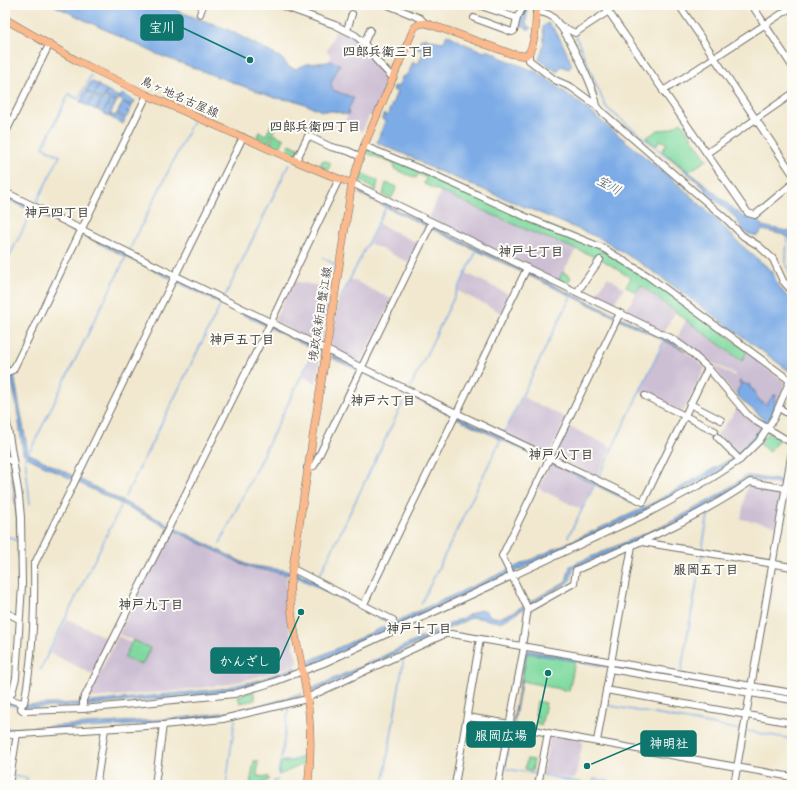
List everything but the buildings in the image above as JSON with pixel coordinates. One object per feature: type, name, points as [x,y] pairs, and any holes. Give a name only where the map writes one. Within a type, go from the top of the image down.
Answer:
[{"type":"main road","points":[[425,24],[449,30],[518,56],[525,56],[529,53],[532,46],[535,34],[537,8]]},
{"type":"main road","name":"鳥ヶ地名古屋線","points":[[5,19],[79,62],[147,95],[296,161],[352,183]]},
{"type":"main road","name":"境政成新田蟹江線","points":[[308,785],[310,745],[307,699],[290,595],[291,578],[326,349],[352,183],[360,156],[414,28],[418,24],[425,24]]},
{"type":"street","points":[[200,14],[203,5]]},
{"type":"street","points":[[280,5],[293,7],[347,30],[364,43],[376,60],[393,78]]},
{"type":"street","points":[[388,5],[420,18],[425,24]]},
{"type":"street","points":[[479,5],[517,18]]},
{"type":"street","points":[[474,18],[512,32],[524,5]]},
{"type":"street","points":[[604,5],[748,213],[755,214],[792,184]]},
{"type":"street","points":[[679,5],[792,173]]},
{"type":"street","points":[[752,5],[792,66]]},
{"type":"street","points":[[663,91],[792,7]]},
{"type":"street","points":[[537,8],[550,16],[566,35],[587,76],[596,98],[597,106]]},
{"type":"street","points":[[559,25],[575,33],[609,11]]},
{"type":"street","points":[[347,30],[352,14]]},
{"type":"street","points":[[364,43],[370,30]]},
{"type":"street","points":[[5,134],[49,45]]},
{"type":"street","points":[[529,53],[529,60],[555,80],[571,87],[597,106],[602,112],[715,209],[743,236],[768,253],[773,259],[783,281],[792,291]]},
{"type":"street","points":[[707,153],[792,94]]},
{"type":"street","points":[[9,372],[147,95]]},
{"type":"street","points":[[296,161],[308,136],[331,147],[348,151],[360,156]]},
{"type":"street","points":[[21,705],[24,703],[27,686],[33,635],[34,565],[243,137]]},
{"type":"street","points":[[5,411],[21,517],[22,566],[16,678],[12,693],[6,700],[21,705],[24,711],[234,694],[271,683],[324,663],[509,573],[650,512],[712,478],[759,441],[766,427],[779,408],[791,381],[648,276],[603,248],[526,217],[432,174],[364,146]]},
{"type":"street","points":[[83,706],[170,526],[270,325],[339,179]]},
{"type":"street","points":[[352,183],[430,225],[525,271],[577,292],[619,316],[671,338],[688,350],[708,368],[747,414],[792,443]]},
{"type":"street","points":[[5,192],[270,325],[326,349],[361,370],[549,460],[643,502],[708,368]]},
{"type":"street","points":[[308,468],[314,466],[430,225]]},
{"type":"street","points":[[577,292],[600,260]]},
{"type":"street","points":[[364,604],[525,271]]},
{"type":"street","points":[[498,785],[523,647],[527,607],[502,556],[619,316]]},
{"type":"street","points":[[645,396],[685,415],[716,434],[737,458]]},
{"type":"street","points":[[690,404],[721,420]]},
{"type":"street","points":[[779,408],[792,416]]},
{"type":"street","points":[[734,785],[792,451]]},
{"type":"street","points":[[5,458],[13,462]]},
{"type":"street","points":[[527,607],[574,583],[576,570],[670,529],[724,500],[750,482],[786,485]]},
{"type":"street","points":[[642,542],[792,568]]},
{"type":"street","points":[[597,742],[632,546]]},
{"type":"street","points":[[22,566],[34,565]]},
{"type":"street","points":[[293,569],[393,620]]},
{"type":"street","points":[[5,612],[19,619]]},
{"type":"street","points":[[5,734],[105,729],[222,719],[307,699],[440,635],[452,634],[612,662],[751,690],[792,700]]},
{"type":"street","points":[[455,785],[480,639]]},
{"type":"street","points":[[610,669],[751,690],[792,693]]},
{"type":"street","points":[[606,690],[792,723]]},
{"type":"street","points":[[467,717],[792,777]]},
{"type":"street","points":[[155,785],[163,724]]},
{"type":"street","points":[[98,781],[105,729]]},
{"type":"street","points":[[538,785],[548,733]]},
{"type":"street","points":[[9,785],[17,734]]},
{"type":"shaded area","points":[[337,27],[357,38],[384,72],[382,76],[389,79],[373,116],[369,116],[363,130],[361,131],[344,122],[353,99],[333,90],[331,83],[340,65],[329,61],[331,56],[327,51]]},
{"type":"shaded area","points":[[441,191],[529,231],[576,249],[558,281],[429,218]]},
{"type":"shaded area","points":[[379,224],[419,244],[410,263],[369,243]]},
{"type":"shaded area","points":[[466,273],[510,295],[502,313],[458,291]]},
{"type":"shaded area","points":[[608,277],[624,288],[611,307],[593,298]]},
{"type":"shaded area","points":[[351,279],[392,299],[361,362],[357,362],[339,353],[331,344],[339,295],[342,296]]},
{"type":"shaded area","points":[[293,281],[330,288],[322,343],[315,342],[274,321]]},
{"type":"shaded area","points":[[641,286],[676,311],[664,332],[624,313]]},
{"type":"shaded area","points":[[686,320],[742,361],[747,351],[756,357],[761,365],[785,382],[779,405],[773,414],[774,395],[766,405],[758,399],[754,390],[744,384],[741,384],[734,395],[710,363],[734,376],[735,374],[701,357],[677,339]]},
{"type":"shaded area","points":[[665,341],[686,352],[705,368],[683,412],[640,391]]},
{"type":"shaded area","points":[[315,350],[321,353],[316,383],[302,376]]},
{"type":"shaded area","points":[[523,397],[566,418],[549,455],[504,434]]},
{"type":"shaded area","points":[[738,408],[761,427],[736,454],[717,435]]},
{"type":"shaded area","points":[[568,426],[611,447],[596,477],[554,456]]},
{"type":"shaded area","points":[[551,463],[595,484],[582,510],[538,488]]},
{"type":"shaded area","points":[[750,484],[781,489],[783,491],[776,526],[741,519],[747,485]]},
{"type":"shaded area","points":[[171,529],[248,567],[287,574],[286,588],[288,621],[298,664],[268,674],[229,684],[177,691],[88,698],[118,636],[132,643],[125,658],[142,665],[149,648],[119,634]]},
{"type":"shaded area","points":[[67,619],[111,640],[94,675],[50,653]]},
{"type":"shaded area","points":[[552,736],[583,741],[575,779],[543,774],[550,737]]},
{"type":"green space","points":[[273,122],[277,124],[268,142],[257,137],[259,132],[266,135]]},
{"type":"green space","points":[[681,122],[707,160],[688,172],[662,151],[667,143],[660,140],[656,146],[646,138],[658,130],[670,129]]},
{"type":"green space","points":[[274,134],[284,139],[280,148],[270,143]]},
{"type":"green space","points":[[290,144],[298,148],[299,150],[297,155],[287,151]]},
{"type":"green space","points":[[365,149],[592,244],[660,286],[747,351],[742,361],[641,285],[636,293],[626,286],[631,278],[601,259],[529,231],[424,184],[426,178],[418,174],[416,178],[394,169],[394,164],[364,152]]},
{"type":"green space","points":[[323,160],[331,163],[328,170],[320,165]]},
{"type":"green space","points":[[360,172],[378,181],[376,191],[357,178]]},
{"type":"green space","points":[[386,183],[397,187],[391,199],[383,195]]},
{"type":"green space","points":[[563,272],[571,277],[567,285],[558,281]]},
{"type":"green space","points":[[769,432],[779,438],[769,452],[759,443]]},
{"type":"green space","points":[[133,640],[150,648],[142,665],[124,658]]},
{"type":"green space","points":[[528,652],[575,661],[569,691],[522,681],[526,655]]},
{"type":"green space","points":[[254,692],[255,700],[240,703],[238,695]]},
{"type":"green space","points":[[537,701],[546,703],[541,726],[536,724],[538,716],[535,716]]},
{"type":"green space","points":[[306,756],[306,763],[279,775],[281,762],[291,762]]},
{"type":"green space","points":[[527,759],[534,760],[532,771],[525,769]]},
{"type":"green space","points":[[254,761],[258,761],[257,776],[268,777],[269,780],[259,785],[250,785]]},
{"type":"water","points":[[53,5],[161,5],[227,29],[281,58],[289,67],[295,69],[307,64],[329,61],[340,64],[331,83],[333,90],[354,98],[349,108],[348,115],[333,111],[322,111],[297,101],[275,98],[159,55]]},
{"type":"water","points":[[524,5],[528,5],[526,24],[531,28],[530,30],[517,24]]},
{"type":"water","points":[[547,23],[554,29],[565,48],[572,65],[569,69],[561,66],[557,72],[539,59],[543,47],[543,27]]},
{"type":"water","points":[[447,34],[465,44],[484,52],[486,50],[497,54],[499,57],[539,73],[571,96],[679,185],[741,245],[773,272],[778,284],[792,301],[792,373],[654,272],[604,240],[422,164],[420,161],[378,143],[377,142],[385,121],[382,119],[384,114],[387,116],[397,92],[393,90],[394,86],[398,87],[402,77],[408,74],[413,62],[418,64],[424,51],[417,47],[421,39],[424,40],[424,38],[444,42]]},
{"type":"water","points":[[91,81],[99,85],[94,95],[86,90]]},
{"type":"water","points":[[99,86],[107,90],[102,99],[94,95]]},
{"type":"water","points":[[85,91],[93,95],[88,106],[80,102]]},
{"type":"water","points":[[107,91],[119,97],[117,102],[105,95]]},
{"type":"water","points":[[122,94],[135,101],[132,106],[119,99]]},
{"type":"water","points":[[94,96],[101,100],[96,110],[88,106]]},
{"type":"water","points":[[104,96],[110,99],[103,113],[97,110]]},
{"type":"water","points":[[111,100],[116,103],[109,116],[103,113]]},
{"type":"water","points":[[123,102],[132,107],[129,112],[126,111],[129,113],[126,118],[117,113]]},
{"type":"water","points":[[111,114],[115,116],[116,114],[125,119],[123,124],[110,117]]},
{"type":"water","points":[[668,156],[702,182],[743,217],[758,219],[762,226],[792,232],[792,239],[786,237],[785,235],[762,230],[758,236],[745,232],[734,216],[704,190],[705,188]]},
{"type":"water","points":[[360,192],[672,342],[686,351],[384,206],[359,193]]},
{"type":"water","points":[[5,195],[77,230],[77,233],[5,198]]},
{"type":"water","points":[[83,233],[171,276],[169,278],[82,235]]},
{"type":"water","points":[[178,279],[321,350],[321,353],[177,282]]},
{"type":"water","points":[[332,355],[638,503],[637,505],[332,358]]},
{"type":"water","points":[[5,356],[14,375],[28,453],[248,565],[296,572],[390,619],[387,622],[295,576],[248,567],[27,457],[23,453],[14,391]]},
{"type":"water","points":[[740,381],[750,385],[750,388],[754,390],[758,399],[766,405],[774,395],[776,395],[770,422],[758,439],[746,451],[717,472],[655,505],[651,509],[307,667],[305,663],[646,507],[734,457],[765,423],[763,419],[736,393],[741,384],[739,383]]},
{"type":"water","points":[[10,464],[14,483],[18,520],[20,577],[18,615],[16,615],[18,596],[18,539]]},
{"type":"water","points":[[792,474],[792,486],[749,479],[708,506],[686,518],[573,569],[570,581],[505,620],[499,622],[473,617],[312,693],[311,689],[477,611],[486,611],[490,616],[499,618],[511,613],[566,581],[570,566],[667,524],[719,495],[746,476],[790,482]]},
{"type":"water","points":[[528,650],[792,696],[792,699],[528,653],[526,656],[513,722],[526,651]]},
{"type":"water","points":[[296,667],[297,670],[257,684],[220,693],[82,706],[23,708],[5,704],[5,701],[20,705],[82,703],[220,689],[256,681]]},
{"type":"water","points":[[301,693],[302,696],[266,706],[229,714],[192,719],[117,726],[5,732],[5,729],[190,717],[235,711]]},
{"type":"waterway","points":[[336,22],[345,26]]},
{"type":"waterway","points":[[576,37],[608,109],[669,158]]},
{"type":"waterway","points":[[36,203],[60,156],[43,147],[69,94],[78,99],[91,76]]},
{"type":"waterway","points":[[130,249],[193,121]]},
{"type":"waterway","points":[[225,296],[289,164]]},
{"type":"waterway","points":[[342,295],[386,207]]},
{"type":"waterway","points":[[5,265],[32,211]]},
{"type":"waterway","points":[[787,237],[786,263],[792,278]]},
{"type":"waterway","points":[[410,388],[477,250]]},
{"type":"waterway","points":[[30,451],[126,257]]},
{"type":"waterway","points":[[323,258],[334,264],[332,273]]},
{"type":"waterway","points":[[504,433],[571,296]]},
{"type":"waterway","points":[[125,497],[221,304]]},
{"type":"waterway","points":[[598,478],[664,341]]},
{"type":"waterway","points":[[220,543],[314,350]]},
{"type":"waterway","points":[[318,579],[407,394]]},
{"type":"waterway","points":[[6,435],[9,457]]},
{"type":"waterway","points":[[421,604],[501,439]]},
{"type":"waterway","points":[[25,457],[30,504]]},
{"type":"waterway","points":[[568,537],[595,484]]},
{"type":"waterway","points":[[40,670],[121,506]]},
{"type":"waterway","points":[[702,550],[709,510]]},
{"type":"waterway","points":[[5,535],[18,541]]},
{"type":"waterway","points":[[681,671],[702,554]]},
{"type":"waterway","points":[[383,785],[404,657]]},
{"type":"waterway","points":[[606,705],[741,730]]},
{"type":"waterway","points":[[281,759],[289,706]]},
{"type":"waterway","points":[[226,785],[235,719]]},
{"type":"waterway","points":[[501,785],[512,728]]},
{"type":"waterway","points":[[747,731],[792,739]]},
{"type":"waterway","points":[[283,761],[291,761],[306,756]]},
{"type":"waterway","points":[[100,785],[103,760]]},
{"type":"waterway","points":[[278,775],[280,762]]},
{"type":"waterway","points":[[507,769],[537,774]]},
{"type":"waterway","points":[[543,775],[582,783]]},
{"type":"waterway","points":[[13,776],[27,778],[26,785]]},
{"type":"waterway","points":[[586,783],[593,784],[594,779],[628,785]]},
{"type":"waterway","points":[[275,785],[274,781],[278,780]]},
{"type":"place","name":"宝川","points":[[250,60]]},
{"type":"place","name":"かんざし","points":[[301,612]]},
{"type":"place","name":"服岡広場","points":[[548,673]]},
{"type":"place","name":"神明社","points":[[587,766]]},
{"type":"district","name":"四郎兵衛三丁目","points":[[388,51]]},
{"type":"district","name":"四郎兵衛四丁目","points":[[315,126]]},
{"type":"district","name":"神戸四丁目","points":[[57,212]]},
{"type":"district","name":"神戸七丁目","points":[[531,251]]},
{"type":"district","name":"神戸五丁目","points":[[242,339]]},
{"type":"district","name":"神戸六丁目","points":[[383,400]]},
{"type":"district","name":"神戸八丁目","points":[[561,454]]},
{"type":"district","name":"服岡五丁目","points":[[706,569]]},
{"type":"district","name":"神戸九丁目","points":[[151,604]]},
{"type":"district","name":"神戸十丁目","points":[[419,628]]}]
